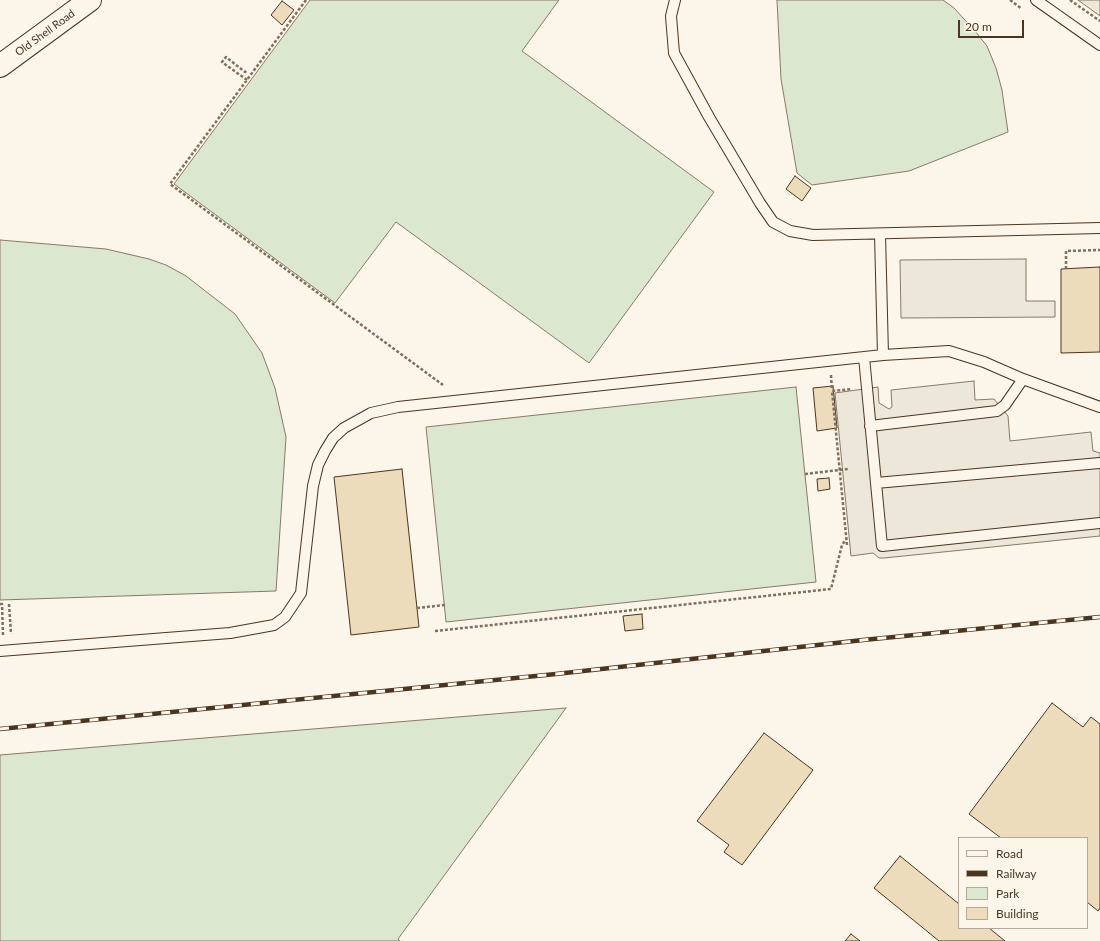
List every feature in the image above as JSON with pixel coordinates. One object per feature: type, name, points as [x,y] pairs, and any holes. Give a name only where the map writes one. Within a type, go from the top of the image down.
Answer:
[{"type":"street","name":"Old Shell Road","points":[[0,66],[90,0]]},
{"type":"lane","points":[[675,0],[671,16],[674,53],[732,157],[773,222],[790,231],[814,235],[1100,228]]},
{"type":"lane","points":[[1036,0],[1100,45]]},
{"type":"lane","points":[[880,234],[883,355]]},
{"type":"lane","points":[[0,651],[230,633],[274,625],[285,617],[301,593],[313,486],[318,465],[333,438],[344,428],[371,413],[398,407],[864,357],[949,351],[984,362],[1023,379],[1100,406]]},
{"type":"lane","points":[[864,357],[882,546],[1100,524]]},
{"type":"lane","points":[[870,426],[996,411],[1005,405],[1023,379]]},
{"type":"lane","points":[[876,483],[1100,463]]},
{"type":"path","points":[[306,0],[170,184],[447,388]]},
{"type":"path","points":[[1070,0],[1100,21]]},
{"type":"path","points":[[246,80],[222,62],[226,57],[245,72],[247,70]]},
{"type":"path","points":[[1066,269],[1066,252],[1100,250]]},
{"type":"path","points":[[830,373],[847,545]]},
{"type":"path","points":[[832,390],[855,388]]},
{"type":"path","points":[[805,474],[848,469]]},
{"type":"path","points":[[435,631],[831,589],[842,545],[847,538]]},
{"type":"path","points":[[0,604],[2,604],[3,637],[0,637]]},
{"type":"path","points":[[10,604],[11,641]]},
{"type":"path","points":[[417,608],[444,605]]},
{"type":"green space","points":[[310,0],[559,0],[522,51],[714,192],[589,363],[396,222],[335,303],[174,184]]},
{"type":"green space","points":[[777,0],[943,0],[954,8],[987,46],[996,68],[1002,90],[1008,132],[909,171],[812,185],[797,173],[781,79]]},
{"type":"green space","points":[[0,240],[106,249],[149,259],[166,265],[186,276],[235,314],[262,353],[275,388],[286,437],[276,591],[0,600]]},
{"type":"green space","points":[[796,387],[816,582],[446,622],[426,427]]},
{"type":"green space","points":[[566,708],[398,939],[400,941],[0,941],[0,755]]},
{"type":"shaded area","points":[[1078,0],[1100,0],[1100,16]]},
{"type":"shaded area","points":[[1026,259],[1026,301],[1055,301],[1055,317],[901,318],[900,260]]},
{"type":"shaded area","points":[[974,381],[975,400],[994,399],[1008,416],[1010,441],[1091,432],[1093,451],[1100,453],[1100,536],[884,558],[879,558],[873,553],[851,556],[835,393],[878,387],[879,403],[889,409],[892,407],[891,390]]},
{"type":"building","points":[[282,1],[294,10],[282,25],[271,15]]},
{"type":"building","points":[[795,176],[811,188],[802,201],[786,189]]},
{"type":"building","points":[[1100,267],[1100,352],[1061,353],[1061,269]]},
{"type":"building","points":[[833,386],[837,428],[817,431],[813,388]]},
{"type":"building","points":[[402,469],[419,627],[351,635],[334,477]]},
{"type":"building","points":[[829,478],[830,489],[818,491],[817,479]]},
{"type":"building","points":[[642,614],[643,629],[625,631],[623,616]]},
{"type":"building","points":[[1052,703],[1083,727],[1091,717],[1100,724],[1100,908],[1098,911],[1088,903],[1088,837],[1000,837],[969,814]]},
{"type":"building","points":[[764,733],[813,770],[742,865],[724,852],[729,845],[697,821]]},
{"type":"building","points":[[900,856],[958,903],[958,929],[990,929],[1005,941],[939,941],[874,888]]},
{"type":"building","points":[[851,934],[860,941],[845,941]]},
{"type":"railway","points":[[0,729],[556,674],[863,640],[1100,617]]}]
